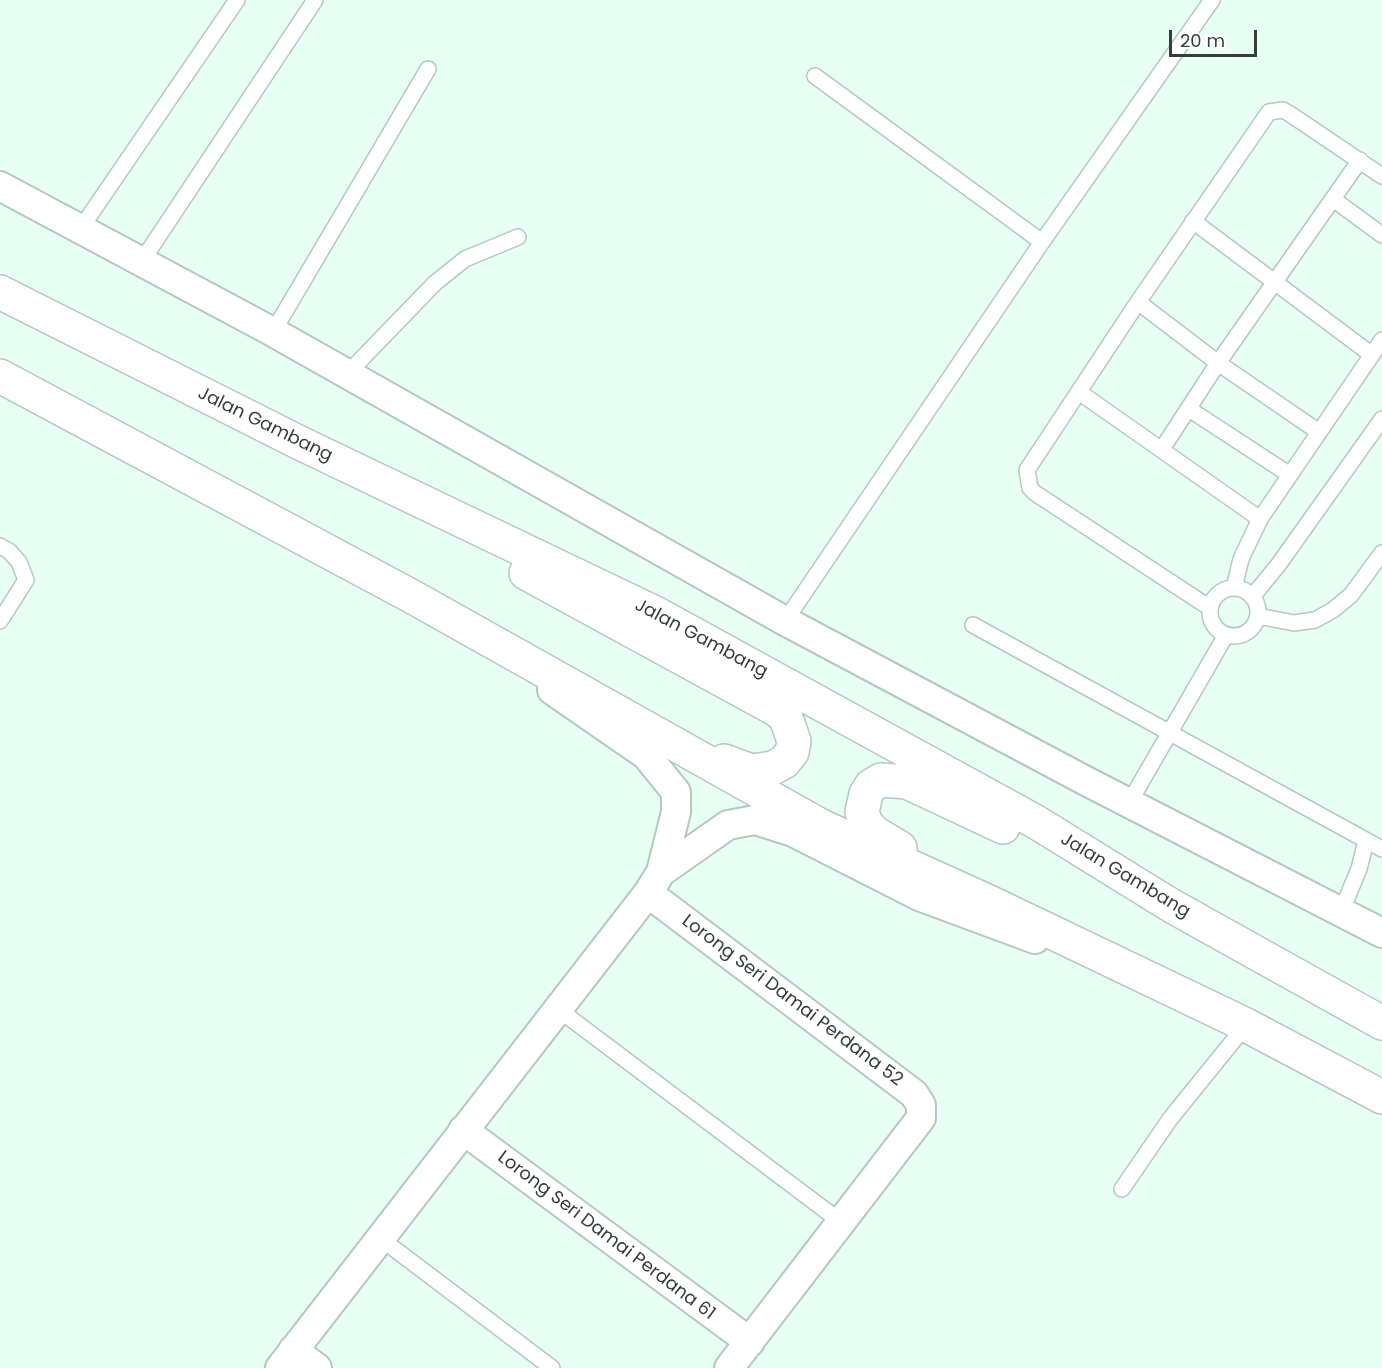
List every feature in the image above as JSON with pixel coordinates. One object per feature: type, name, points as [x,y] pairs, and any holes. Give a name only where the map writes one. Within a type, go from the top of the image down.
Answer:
[{"type":"highway","name":"Jalan Gambang","points":[[0,292],[300,443],[657,614],[1036,822],[1172,906],[1382,1023]]},
{"type":"highway","points":[[4,380],[411,596],[821,826],[989,902],[1246,1025],[1382,1097]]},
{"type":"highway","points":[[300,443],[566,596],[777,710],[786,718],[794,741],[792,752],[784,762],[773,768],[752,771],[666,740]]},
{"type":"highway","points":[[989,902],[875,833],[866,824],[861,812],[862,802],[871,786],[881,780],[907,782],[1172,906]]},
{"type":"street","points":[[0,186],[273,332],[785,621],[1129,803],[1382,933]]},
{"type":"street","points":[[411,596],[624,738],[646,754],[665,775],[676,792],[676,812],[655,882]]},
{"type":"street","points":[[316,1368],[286,1359],[655,882],[728,825],[755,820],[816,843],[919,896],[1150,981]]},
{"type":"street","name":"Lorong Seri Damai Perdana 52","points":[[655,882],[914,1094],[921,1105],[921,1118],[841,1222]]},
{"type":"street","name":"Lorong Seri Damai Perdana 61","points":[[463,1130],[750,1342]]},
{"type":"street","points":[[729,1368],[841,1222]]},
{"type":"lane","points":[[81,228],[237,0]]},
{"type":"lane","points":[[142,261],[315,0]]},
{"type":"lane","points":[[785,621],[1042,242],[1212,0]]},
{"type":"lane","points":[[273,332],[428,69]]},
{"type":"lane","points":[[814,76],[1042,242]]},
{"type":"lane","points":[[1210,608],[1030,488],[1027,470],[1263,118],[1276,110],[1290,114],[1382,176]]},
{"type":"lane","points":[[1162,449],[1274,281],[1360,160]]},
{"type":"lane","points":[[1333,199],[1382,235]]},
{"type":"lane","points":[[1193,221],[1372,355]]},
{"type":"lane","points":[[346,375],[389,328],[465,259],[518,237]]},
{"type":"lane","points":[[1138,302],[1218,363],[1319,432]]},
{"type":"lane","points":[[1234,588],[1241,559],[1260,519],[1382,340]]},
{"type":"lane","points":[[1078,392],[1260,519]]},
{"type":"lane","points":[[1189,409],[1290,475]]},
{"type":"lane","points":[[1252,597],[1279,564],[1382,419]]},
{"type":"lane","points":[[0,546],[9,551],[19,562],[26,580],[0,621]]},
{"type":"lane","points":[[1258,616],[1294,623],[1324,615],[1351,596],[1382,553]]},
{"type":"lane","points":[[1234,588],[1252,597],[1258,616],[1256,623],[1246,633],[1233,637],[1215,628],[1210,608],[1216,596],[1234,588]]},
{"type":"lane","points":[[973,625],[1382,849]]},
{"type":"lane","points":[[1129,803],[1172,733],[1226,635]]},
{"type":"lane","points":[[1341,912],[1359,869],[1366,841]]},
{"type":"lane","points":[[558,1009],[841,1222]]},
{"type":"lane","points":[[1122,1189],[1170,1119],[1246,1025]]},
{"type":"lane","points":[[380,1238],[552,1368]]}]
